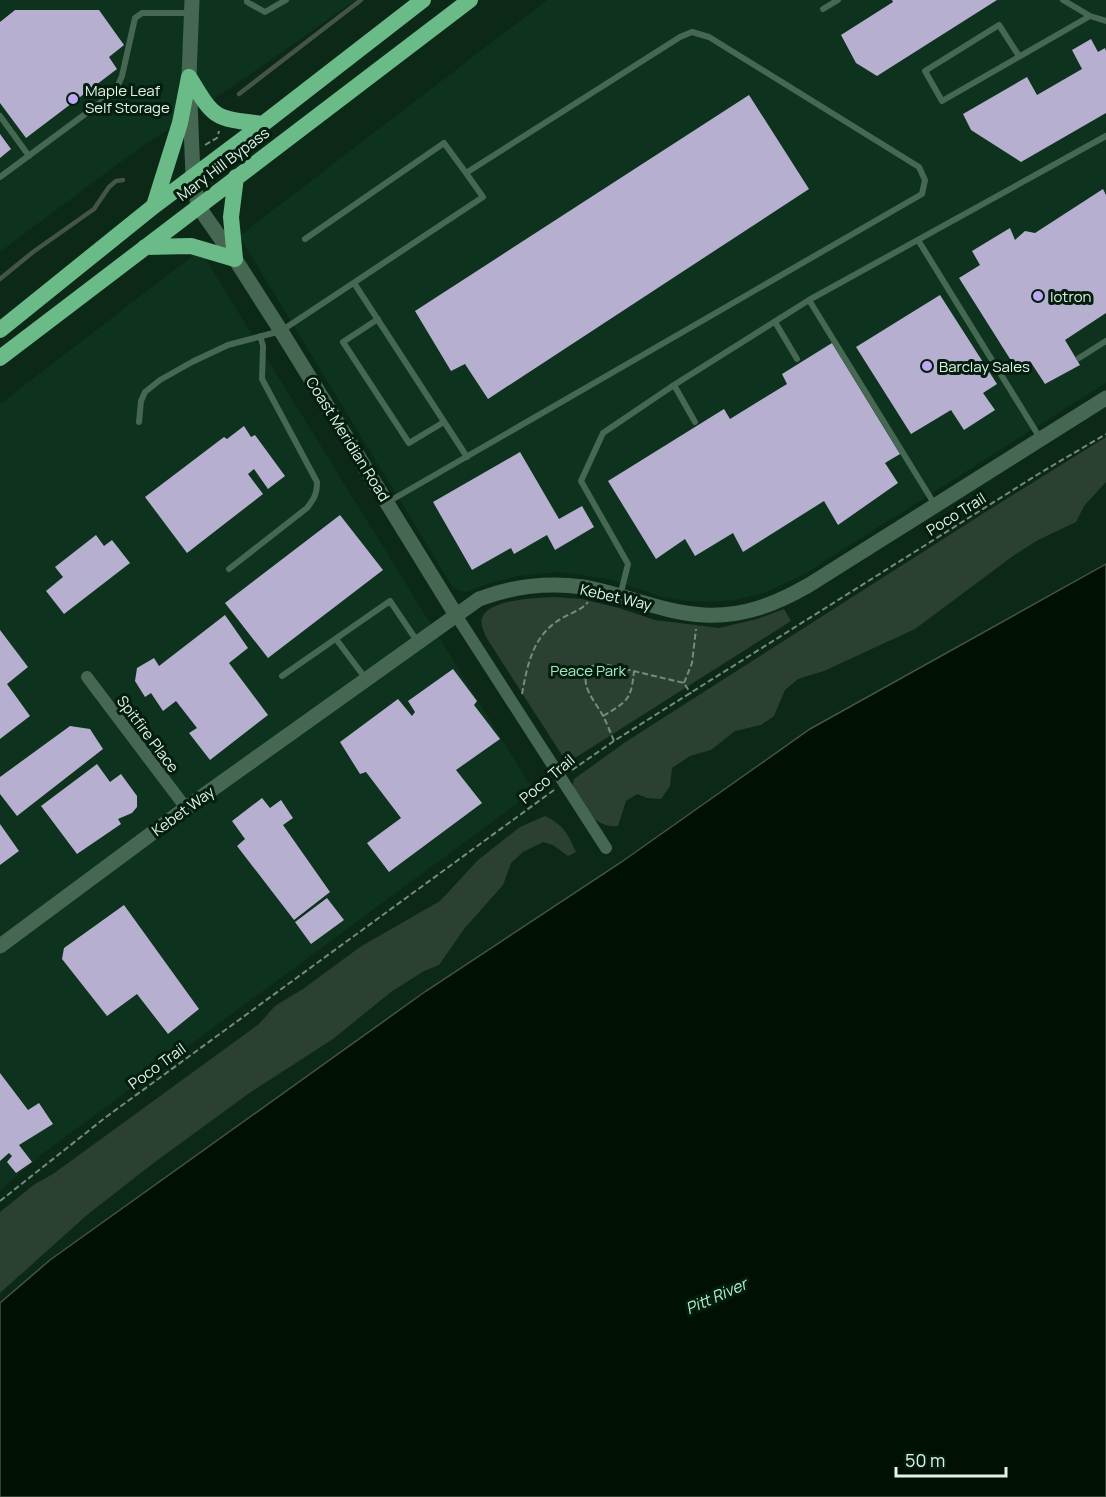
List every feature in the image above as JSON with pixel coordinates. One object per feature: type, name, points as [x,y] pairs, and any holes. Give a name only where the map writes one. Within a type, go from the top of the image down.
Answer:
[{"type":"highway","name":"Mary Hill Bypass","points":[[0,330],[154,206],[423,0]]},
{"type":"highway","name":"Mary Hill Bypass","points":[[0,358],[470,0]]},
{"type":"highway","points":[[189,78],[207,108],[223,120],[263,124]]},
{"type":"highway","points":[[154,206],[180,123],[189,78]]},
{"type":"highway","points":[[145,247],[191,246],[235,259],[231,217],[236,177]]},
{"type":"street","name":"Coast Meridian Road","points":[[191,6],[189,78],[193,176],[198,206],[281,331],[456,615],[606,848]]},
{"type":"street","name":"Kebet Way","points":[[0,946],[186,808],[479,599],[501,591],[554,586],[583,587],[681,612],[726,614],[751,611],[781,601],[1106,398]]},
{"type":"street","name":"Spitfire Place","points":[[87,677],[186,808]]},
{"type":"lane","points":[[247,0],[265,12],[286,0]]},
{"type":"lane","points":[[823,9],[838,0]]},
{"type":"lane","points":[[1063,0],[1089,16],[1106,21]]},
{"type":"lane","points":[[0,177],[115,92],[122,76],[137,15],[191,6]]},
{"type":"lane","points":[[1019,56],[999,25],[925,71],[942,101],[1089,16]]},
{"type":"lane","points":[[387,502],[922,194],[925,180],[919,167],[709,37],[692,32],[680,37],[466,173]]},
{"type":"lane","points":[[0,116],[29,156]]},
{"type":"lane","points":[[620,597],[628,564],[581,481],[603,433],[674,385],[809,300],[1106,136]]},
{"type":"lane","points":[[139,422],[141,401],[145,392],[160,380],[228,345],[281,331],[483,197],[444,143],[305,239]]},
{"type":"lane","points":[[918,240],[1040,439]]},
{"type":"lane","points":[[354,283],[467,457]]},
{"type":"lane","points":[[809,300],[936,505]]},
{"type":"lane","points":[[378,319],[343,342],[409,443],[444,422]]},
{"type":"lane","points":[[775,322],[797,360]]},
{"type":"lane","points":[[229,569],[307,508],[315,498],[317,490],[317,482],[262,379],[263,346],[260,336]]},
{"type":"lane","points":[[1079,358],[1106,341]]},
{"type":"lane","points":[[674,385],[695,422]]},
{"type":"lane","points":[[282,676],[390,601],[418,642]]},
{"type":"lane","points":[[336,639],[366,679]]},
{"type":"path","points":[[203,147],[217,138],[220,128]]},
{"type":"path","name":"Poco Trail","points":[[0,1201],[106,1117],[563,783],[569,772],[614,741],[1040,473],[1106,434]]},
{"type":"path","points":[[512,703],[521,697],[528,662],[537,641],[556,621],[583,608],[598,591]]},
{"type":"path","points":[[684,683],[692,663],[698,614]]},
{"type":"path","points":[[614,741],[586,685],[588,670],[598,664],[604,664],[684,683],[691,694]]},
{"type":"path","points":[[603,716],[628,698],[632,692],[634,671]]},
{"type":"shaded area","name":"Maple Leaf Self Storage","points":[[0,0],[356,0],[134,152],[0,252]]},
{"type":"shaded area","points":[[547,0],[1106,0],[1106,383],[803,575],[764,593],[735,600],[686,601],[662,597],[608,579],[558,572],[518,576],[467,592],[453,588],[239,236]]},
{"type":"shaded area","points":[[200,250],[534,791],[41,1155],[0,1191],[0,404]]},
{"type":"green space","points":[[1106,437],[1106,482],[1084,506],[1076,522],[1038,540],[1013,556],[915,629],[824,671],[798,679],[785,690],[774,716],[761,725],[735,731],[711,750],[690,756],[672,768],[670,786],[661,799],[647,798],[637,794],[626,801],[618,826],[602,824],[590,815],[572,789],[574,779],[627,741]]},
{"type":"green space","name":"Peace Park","points":[[554,597],[582,599],[655,620],[719,628],[757,619],[784,609],[791,621],[567,763],[482,628],[482,618],[493,607],[525,599]]},
{"type":"green space","points":[[545,816],[564,830],[576,852],[568,856],[553,845],[543,842],[523,852],[511,863],[503,885],[464,929],[439,965],[424,971],[391,992],[333,1039],[248,1094],[151,1165],[87,1215],[0,1293],[0,1212],[35,1184],[53,1174],[259,1024],[275,1006],[303,989],[360,947],[440,901],[478,860],[520,827]]},
{"type":"water","name":"Pitt River","points":[[1106,564],[1106,1497],[0,1497],[0,1303],[50,1260],[426,991],[620,863],[810,729]]},
{"type":"building","points":[[892,0],[997,0],[877,76],[856,63],[841,35],[893,2]]},
{"type":"building","points":[[15,10],[99,10],[124,45],[109,57],[117,69],[26,138],[0,103],[0,22]]},
{"type":"building","points":[[1091,39],[1098,52],[1105,48],[1106,51],[1106,113],[1021,162],[971,130],[963,114],[1027,77],[1037,95],[1082,69],[1072,50]]},
{"type":"building","points":[[749,95],[809,189],[488,399],[465,364],[451,371],[415,311]]},
{"type":"building","points":[[0,134],[11,149],[0,158]]},
{"type":"building","name":"Iotron","points":[[1103,189],[1106,195],[1106,313],[1065,340],[1080,365],[1045,384],[1030,361],[1017,370],[959,278],[980,265],[972,251],[1010,228],[1015,240],[1025,231],[1035,233]]},
{"type":"building","name":"Barclay Sales","points":[[940,295],[997,384],[983,393],[995,410],[964,430],[951,410],[911,434],[856,347]]},
{"type":"building","points":[[832,343],[900,454],[885,463],[898,483],[838,525],[824,501],[743,552],[733,533],[695,556],[685,539],[656,559],[608,481],[724,409],[730,419],[787,384],[782,374]]},
{"type":"building","points":[[244,426],[251,437],[255,435],[285,476],[268,489],[254,469],[248,474],[263,494],[187,553],[145,497],[224,437],[227,439]]},
{"type":"building","points":[[520,452],[559,519],[582,506],[594,527],[555,550],[547,535],[514,554],[511,548],[472,570],[433,502]]},
{"type":"building","points":[[340,515],[383,570],[268,658],[225,603]]},
{"type":"building","points":[[96,535],[104,546],[112,540],[130,563],[64,614],[46,591],[63,577],[55,567]]},
{"type":"building","points":[[225,615],[248,648],[229,663],[268,715],[210,760],[189,733],[197,728],[176,701],[163,711],[151,693],[145,697],[135,681],[137,668],[154,658],[159,666]]},
{"type":"building","points":[[0,630],[28,667],[7,684],[30,716],[0,739]]},
{"type":"building","points":[[453,669],[477,701],[474,705],[500,739],[456,770],[482,803],[389,872],[367,843],[401,818],[366,772],[360,774],[340,742],[398,699],[412,716],[415,712],[408,701]]},
{"type":"building","points":[[70,726],[90,729],[103,749],[17,816],[0,794],[0,777]]},
{"type":"building","points":[[97,764],[110,782],[121,774],[137,796],[137,807],[132,813],[118,819],[121,824],[77,854],[41,806]]},
{"type":"building","points":[[262,798],[270,808],[281,800],[293,818],[283,825],[330,892],[294,920],[237,846],[245,839],[232,821]]},
{"type":"building","points":[[0,824],[19,851],[0,865]]},
{"type":"building","points":[[327,898],[344,920],[311,944],[295,922]]},
{"type":"building","points":[[124,905],[199,1009],[168,1034],[137,994],[107,1016],[62,959],[64,948]]},
{"type":"building","points":[[0,1073],[28,1110],[39,1103],[53,1124],[19,1145],[32,1162],[16,1173],[7,1162],[12,1156],[9,1153],[0,1161]]},
{"type":"waterway","points":[[239,94],[361,0]]},
{"type":"waterway","points":[[0,279],[33,252],[94,209],[109,187],[116,181],[123,180]]},
{"type":"place","name":"Maple Leaf Self Storage","points":[[73,99]]},
{"type":"place","name":"Iotron","points":[[1038,296]]},
{"type":"place","name":"Barclay Sales","points":[[927,366]]}]
